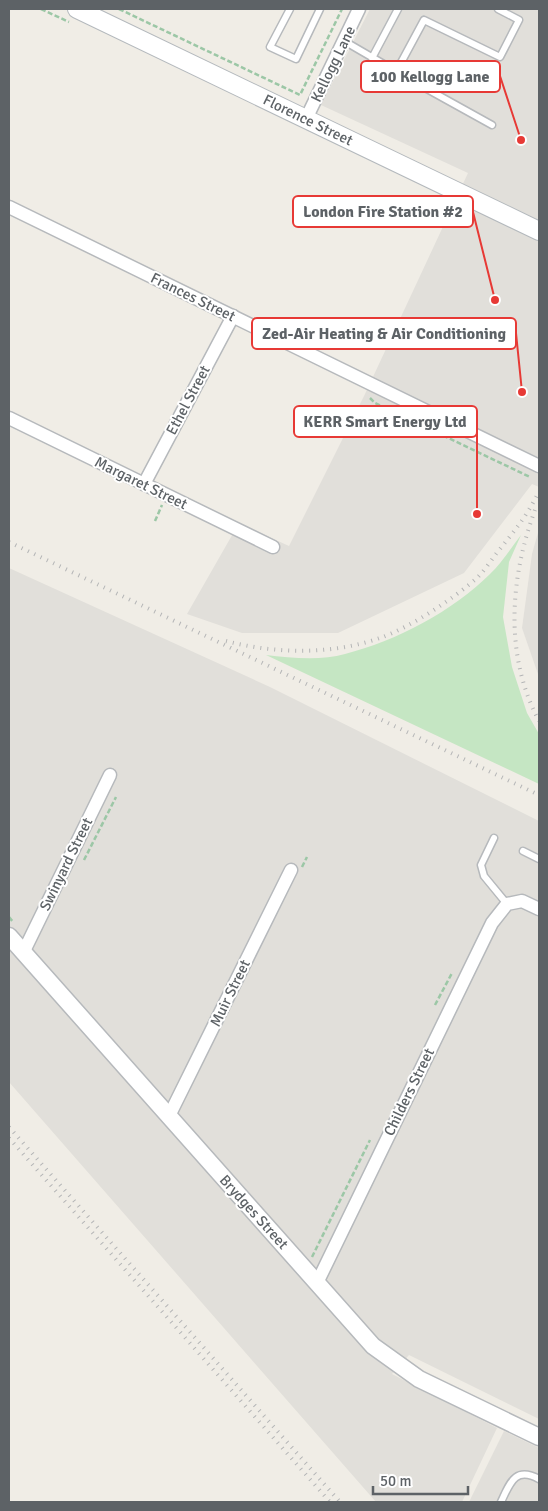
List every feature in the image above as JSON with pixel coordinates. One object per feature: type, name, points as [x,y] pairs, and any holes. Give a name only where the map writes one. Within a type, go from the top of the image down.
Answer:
[{"type":"main road","name":"Florence Street","points":[[77,9],[539,231]]},
{"type":"street","name":"Kellogg Lane","points":[[306,119],[360,9]]},
{"type":"street","name":"Frances Street","points":[[9,207],[233,316],[539,472]]},
{"type":"street","name":"Ethel Street","points":[[144,484],[233,316]]},
{"type":"street","name":"Margaret Street","points":[[9,418],[273,548]]},
{"type":"street","name":"Swinyard Street","points":[[23,953],[110,775]]},
{"type":"street","name":"Muir Street","points":[[169,1116],[294,872]]},
{"type":"street","points":[[507,904],[522,902],[539,909]]},
{"type":"street","name":"Childers Street","points":[[317,1283],[492,923],[507,904]]},
{"type":"street","name":"Brydges Street","points":[[9,936],[373,1346],[420,1379],[539,1437]]},
{"type":"lane","points":[[290,9],[270,48],[296,59],[320,9]]},
{"type":"lane","points":[[372,58],[398,9]]},
{"type":"lane","points":[[396,72],[424,20],[500,57],[518,20],[498,9]]},
{"type":"lane","points":[[344,41],[492,125]]},
{"type":"lane","points":[[494,838],[481,865],[484,876],[507,904]]},
{"type":"lane","points":[[523,851],[539,859]]},
{"type":"lane","points":[[501,1502],[514,1477],[521,1474],[531,1474],[539,1479]]},
{"type":"path","points":[[119,9],[300,95],[342,9]]},
{"type":"path","points":[[466,447],[529,476],[539,472]]},
{"type":"path","points":[[155,520],[162,505],[156,502]]},
{"type":"path","points":[[82,864],[116,797]]},
{"type":"path","points":[[294,872],[307,857]]},
{"type":"path","points":[[435,1005],[452,973]]},
{"type":"path","points":[[305,1251],[311,1258],[370,1140]]},
{"type":"shaded area","points":[[370,9],[539,9],[539,487],[532,484],[464,573],[338,633],[242,633],[187,614],[239,523],[289,546],[365,394],[468,173],[321,105]]},
{"type":"shaded area","points":[[539,529],[539,677],[522,628],[532,554]]},
{"type":"shaded area","points":[[9,568],[270,687],[539,821],[539,1419],[409,1355],[392,1374],[497,1428],[462,1502],[376,1502],[9,1082]]},
{"type":"shaded area","points":[[504,1431],[539,1448],[539,1502],[469,1502]]},
{"type":"green space","points":[[521,535],[509,562],[503,617],[512,667],[527,713],[539,734],[539,784],[266,655],[326,658],[364,648],[404,633],[441,612],[475,588],[498,565]]},
{"type":"railway","points":[[226,641],[284,650],[323,650],[361,644],[405,627],[456,595],[477,578],[519,524],[539,491]]},
{"type":"railway","points":[[535,510],[520,562],[514,616],[520,670],[528,696],[539,721]]},
{"type":"railway","points":[[9,542],[539,795]]},
{"type":"railway","points":[[9,1127],[340,1502]]},
{"type":"railway","points":[[9,1138],[330,1502]]},
{"type":"place","name":"100 Kellogg Lane","points":[[521,140]]},
{"type":"place","name":"London Fire Station #2","points":[[495,300]]},
{"type":"place","name":"Zed-Air Heating & Air Conditioning","points":[[522,392]]},
{"type":"place","name":"KERR Smart Energy Ltd","points":[[477,514]]}]
